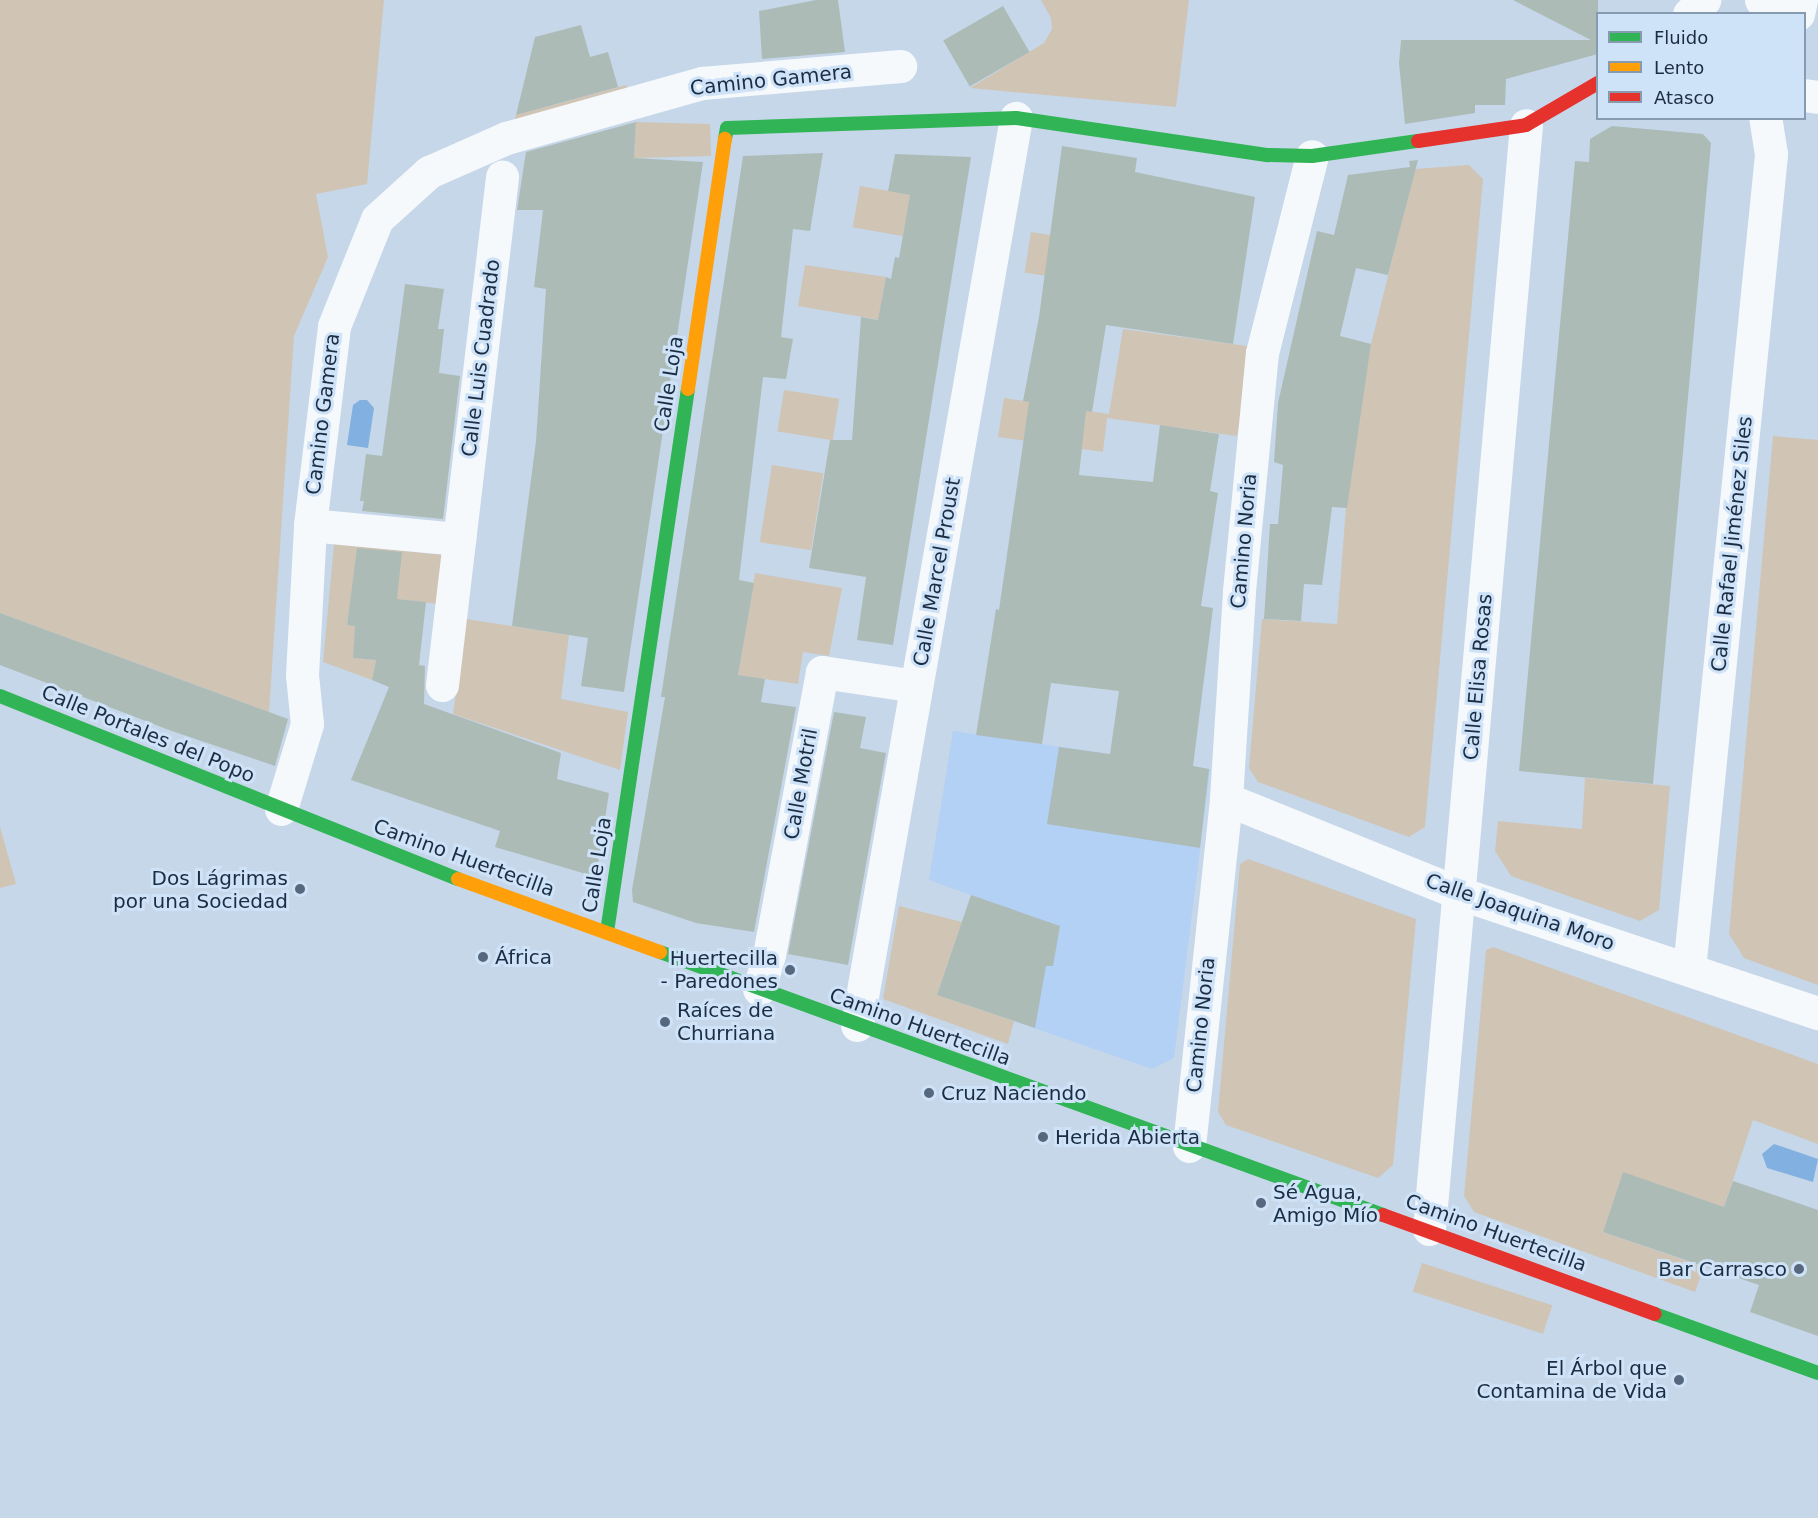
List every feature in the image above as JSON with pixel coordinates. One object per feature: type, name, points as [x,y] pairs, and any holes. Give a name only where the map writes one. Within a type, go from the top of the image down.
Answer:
[{"type":"street","points":[[1691,12],[1704,0]]},
{"type":"street","points":[[1761,0],[1776,12]]},
{"type":"street","name":"Camino Gamera","points":[[281,809],[307,724],[302,675],[310,525],[334,326],[377,219],[429,172],[506,138],[702,83],[900,66]]},
{"type":"street","points":[[1016,118],[1268,155],[1312,156],[1527,125],[1594,89]]},
{"type":"street","name":"Calle Marcel Proust","points":[[857,1025],[1016,118]]},
{"type":"street","name":"Calle Loja","points":[[607,932],[728,128],[1016,118]]},
{"type":"street","name":"Calle Rafael Jiménez Siles","points":[[1689,969],[1771,154],[1765,120]]},
{"type":"street","name":"Calle Elisa Rosas","points":[[1429,1229],[1527,125]]},
{"type":"street","name":"Camino Noria","points":[[1189,1146],[1226,799],[1239,591],[1262,353],[1312,156]]},
{"type":"street","name":"Calle Luis Cuadrado","points":[[442,685],[502,177]]},
{"type":"street","points":[[310,525],[459,539]]},
{"type":"street","name":"Calle Motril","points":[[759,989],[769,956],[822,672],[916,686]]},
{"type":"street","name":"Calle Portales del Popo","points":[[0,696],[281,809]]},
{"type":"street","name":"Calle Joaquina Moro","points":[[1226,799],[1459,894],[1818,1013]]},
{"type":"street","name":"Camino Huertecilla","points":[[281,809],[420,865],[1189,1146],[1429,1229],[1818,1373]]},
{"type":"shaded area","points":[[0,0],[384,0],[367,184],[316,194],[328,257],[294,336],[269,712],[0,613]]},
{"type":"shaded area","points":[[1041,0],[1189,0],[1176,107],[970,88],[1044,43],[1052,29],[1051,18]]},
{"type":"shaded area","points":[[626,85],[629,96],[512,130],[516,115]]},
{"type":"shaded area","points":[[636,122],[710,124],[711,156],[634,158]]},
{"type":"shaded area","points":[[1469,165],[1483,179],[1425,827],[1409,837],[1258,782],[1249,768],[1262,619],[1337,624],[1348,481],[1371,344],[1415,169]]},
{"type":"shaded area","points":[[860,186],[910,195],[903,236],[853,227]]},
{"type":"shaded area","points":[[1031,232],[1135,248],[1128,289],[1025,272]]},
{"type":"shaded area","points":[[805,265],[886,277],[882,298],[902,301],[898,323],[798,306]]},
{"type":"shaded area","points":[[1123,329],[1254,347],[1237,436],[1107,418],[1103,452],[998,437],[1004,398],[1109,414]]},
{"type":"shaded area","points":[[784,390],[839,399],[833,440],[777,431]]},
{"type":"shaded area","points":[[360,400],[367,400],[374,408],[368,448],[347,445],[353,405]]},
{"type":"shaded area","points":[[1773,436],[1818,440],[1818,985],[1744,958],[1729,934]]},
{"type":"shaded area","points":[[772,465],[823,473],[811,550],[760,542]]},
{"type":"shaded area","points":[[334,544],[444,555],[438,604],[397,599],[356,560],[347,624],[355,626],[354,658],[376,660],[372,680],[323,662]]},
{"type":"shaded area","points":[[755,573],[842,588],[829,656],[803,652],[798,684],[738,675]]},
{"type":"shaded area","points":[[466,619],[569,635],[561,699],[628,712],[620,770],[453,714]]},
{"type":"shaded area","points":[[953,731],[1210,769],[1174,1058],[1152,1069],[1014,1021],[1032,917],[929,880]]},
{"type":"shaded area","points":[[1585,778],[1670,786],[1659,910],[1640,921],[1511,876],[1495,851],[1498,821],[1582,829]]},
{"type":"shaded area","points":[[0,827],[16,884],[0,888]]},
{"type":"shaded area","points":[[1248,859],[1416,919],[1393,1165],[1378,1178],[1226,1125],[1218,1112],[1240,864]]},
{"type":"shaded area","points":[[899,906],[962,922],[937,995],[1014,1021],[1008,1044],[883,999]]},
{"type":"shaded area","points":[[1493,947],[1818,1064],[1818,1144],[1753,1120],[1724,1207],[1623,1173],[1603,1232],[1704,1267],[1695,1292],[1474,1212],[1464,1196],[1486,950]]},
{"type":"shaded area","points":[[1774,1144],[1818,1159],[1813,1182],[1767,1168],[1762,1154]]},
{"type":"shaded area","points":[[1422,1263],[1552,1305],[1543,1334],[1413,1292]]},
{"type":"building","points":[[816,0],[838,0],[845,52],[762,59],[759,11]]},
{"type":"building","points":[[1513,0],[1598,0],[1596,55],[1506,79],[1505,105],[1475,105],[1475,113],[1405,124],[1399,63],[1401,40],[1591,40]]},
{"type":"building","points":[[1003,6],[1030,52],[970,86],[943,40]]},
{"type":"building","points":[[581,25],[590,57],[608,52],[618,87],[516,115],[535,37]]},
{"type":"building","points":[[636,122],[634,158],[703,162],[624,692],[581,686],[588,638],[512,626],[536,441],[546,289],[534,287],[543,210],[517,210],[526,152]]},
{"type":"building","points":[[1612,126],[1703,134],[1711,143],[1653,784],[1519,771],[1575,161],[1589,162],[1590,139]]},
{"type":"building","points":[[1062,146],[1137,158],[1135,172],[1255,197],[1233,344],[1106,325],[1092,412],[1086,411],[1079,475],[1153,482],[1160,425],[1219,434],[1210,491],[1218,493],[1201,606],[1213,608],[1193,766],[1209,769],[1200,848],[1047,824],[1059,747],[1110,754],[1119,691],[1051,683],[1042,744],[976,735],[996,609],[999,610],[1029,402],[1023,401],[1039,317]]},
{"type":"building","points":[[823,153],[810,231],[793,229],[781,337],[793,339],[786,379],[763,377],[739,580],[754,583],[738,675],[765,679],[761,702],[796,707],[754,932],[696,923],[633,902],[632,890],[665,697],[661,697],[743,156]]},
{"type":"building","points":[[895,154],[971,157],[893,645],[857,640],[866,577],[809,568],[830,440],[852,440],[861,317],[878,320],[886,277],[891,279],[895,257],[899,258],[910,195],[888,191]]},
{"type":"building","points":[[1418,160],[1388,275],[1356,268],[1340,336],[1371,344],[1347,508],[1332,507],[1322,585],[1304,584],[1301,621],[1264,619],[1270,524],[1278,524],[1283,465],[1274,462],[1278,403],[1317,231],[1334,235],[1348,175],[1410,167],[1409,161]]},
{"type":"building","points":[[405,284],[444,289],[438,329],[444,329],[439,373],[460,376],[443,519],[362,511],[364,501],[360,501],[366,454],[382,456]]},
{"type":"building","points":[[357,548],[402,552],[397,599],[426,602],[419,665],[425,666],[424,704],[561,753],[557,779],[609,793],[596,877],[495,847],[500,831],[351,780],[389,687],[372,680],[376,660],[353,658],[355,626],[347,625]]},
{"type":"building","points":[[0,613],[288,719],[275,766],[169,730],[0,665]]},
{"type":"building","points":[[834,712],[866,717],[860,748],[886,753],[848,965],[788,954]]},
{"type":"building","points":[[971,895],[1060,926],[1053,966],[1046,966],[1035,1028],[937,995]]},
{"type":"building","points":[[1623,1172],[1724,1207],[1733,1181],[1818,1210],[1818,1336],[1750,1312],[1759,1285],[1603,1232]]},
{"type":"traffic: fast","points":[[725,139],[727,128],[1016,118],[1268,155],[1312,156],[1418,141]]},
{"type":"traffic: fast","points":[[607,932],[688,389]]},
{"type":"traffic: fast","points":[[0,696],[458,879]]},
{"type":"traffic: fast","points":[[660,952],[1383,1215]]},
{"type":"traffic: fast","points":[[1655,1314],[1818,1373]]},
{"type":"traffic: slow","points":[[688,389],[725,139]]},
{"type":"traffic: slow","points":[[458,879],[660,952]]},
{"type":"traffic: jam","points":[[1418,141],[1526,125],[1596,84]]},
{"type":"traffic: jam","points":[[1383,1215],[1655,1314]]},
{"type":"place","name":"Dos Lágrimas por una Sociedad","points":[[300,889]]},
{"type":"place","name":"África","points":[[483,957]]},
{"type":"place","name":"Huertecilla - Paredones","points":[[790,970]]},
{"type":"place","name":"Raíces de Churriana","points":[[665,1022]]},
{"type":"place","name":"Cruz Naciendo","points":[[929,1093]]},
{"type":"place","name":"Herida Abierta","points":[[1043,1137]]},
{"type":"place","name":"Sé Agua, Amigo Mío","points":[[1261,1203]]},
{"type":"place","name":"Bar Carrasco","points":[[1799,1269]]},
{"type":"place","name":"El Árbol que Contamina de Vida","points":[[1679,1380]]}]
